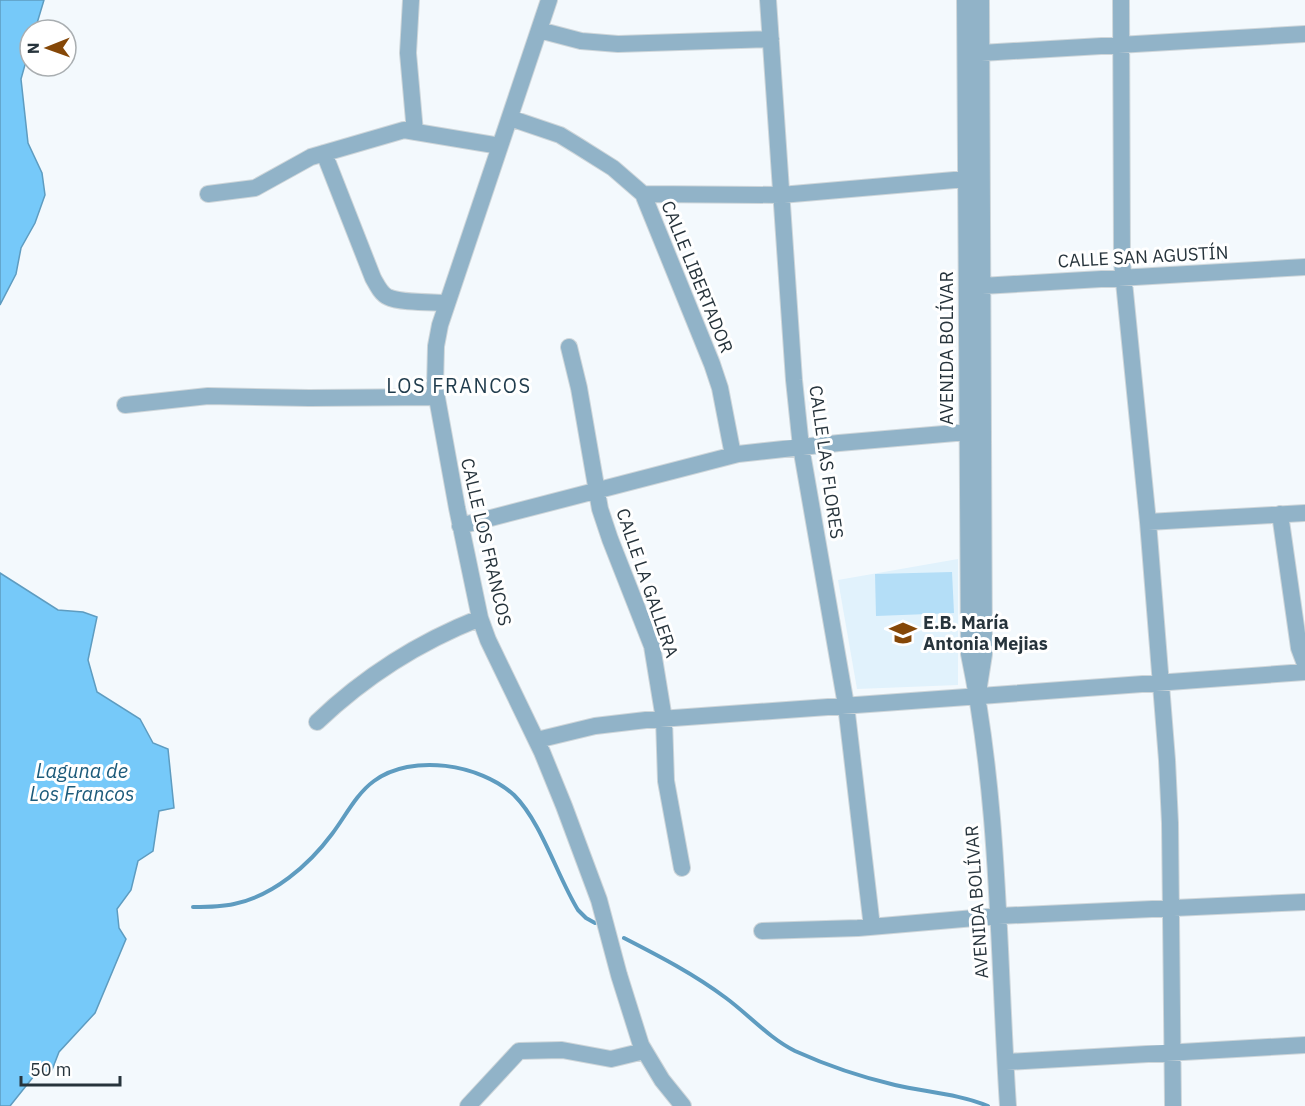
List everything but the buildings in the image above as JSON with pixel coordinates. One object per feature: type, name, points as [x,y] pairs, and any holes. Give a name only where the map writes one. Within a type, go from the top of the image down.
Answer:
[{"type":"street","points":[[411,0],[408,53],[415,132]]},
{"type":"street","name":"CALLE LOS FRANCOS","points":[[549,0],[447,303],[436,346],[434,369],[436,397],[480,618],[488,640],[537,740],[564,806],[599,900],[625,998],[644,1051],[662,1080],[683,1106]]},
{"type":"street","name":"CALLE LAS FLORES","points":[[768,0],[794,380],[801,447],[846,705],[872,927]]},
{"type":"street","name":"AVENIDA BOLÍVAR","points":[[965,0],[969,654],[977,696],[989,801],[998,916],[1008,1106]]},
{"type":"street","name":"AVENIDA BOLÍVAR","points":[[977,696],[984,654],[981,0]]},
{"type":"street","points":[[1121,0],[1123,278],[1148,522],[1169,801],[1173,1106]]},
{"type":"street","points":[[539,30],[581,41],[618,44],[771,39]]},
{"type":"street","points":[[981,53],[1305,34]]},
{"type":"street","name":"CALLE LIBERTADOR","points":[[510,118],[569,140],[613,168],[643,194],[712,364],[720,388],[733,455]]},
{"type":"street","points":[[208,194],[255,188],[311,157],[404,130],[500,146]]},
{"type":"street","points":[[324,153],[373,278],[382,293],[386,297],[396,299],[447,303]]},
{"type":"street","points":[[643,194],[781,195],[966,179]]},
{"type":"street","name":"CALLE SAN AGUSTÍN","points":[[982,286],[1305,267]]},
{"type":"street","name":"CALLE LA GALLERA","points":[[569,347],[579,388],[596,491],[610,539],[652,646],[664,719],[666,781],[682,868]]},
{"type":"street","points":[[125,405],[208,396],[436,397]]},
{"type":"street","points":[[460,526],[733,455],[967,432]]},
{"type":"street","points":[[1148,522],[1305,513]]},
{"type":"street","points":[[1280,514],[1299,648],[1305,664]]},
{"type":"street","points":[[317,722],[359,685],[412,650],[449,630],[480,618]]},
{"type":"street","points":[[537,740],[595,726],[664,719],[1305,672]]},
{"type":"street","points":[[762,931],[872,927],[998,916],[1305,902]]},
{"type":"street","points":[[1006,1062],[1305,1045]]},
{"type":"street","points":[[468,1106],[519,1051],[562,1050],[611,1059],[644,1051]]},
{"type":"shaded area","name":"E.B. María Antonia Mejias","points":[[958,559],[958,685],[857,689],[838,580]]},
{"type":"shaded area","points":[[952,572],[954,613],[876,616],[875,574]]},
{"type":"water","points":[[0,0],[44,0],[39,18],[18,18],[18,78],[21,78],[28,143],[42,173],[45,195],[35,223],[21,248],[16,274],[0,305]]},
{"type":"water","name":"Laguna de Los Francos","points":[[0,573],[58,610],[83,612],[97,617],[88,660],[97,692],[140,719],[153,743],[168,749],[174,808],[159,811],[153,851],[138,861],[131,890],[117,909],[119,928],[126,939],[95,1013],[59,1052],[52,1070],[34,1076],[10,1106],[0,1106]]},
{"type":"waterway","points":[[193,907],[234,904],[276,887],[301,868],[323,846],[356,799],[374,781],[390,772],[426,765],[446,766],[483,776],[500,784],[514,795],[533,820],[578,910],[595,923]]},
{"type":"waterway","points":[[624,938],[714,989],[776,1040],[795,1051],[869,1078],[988,1106]]},
{"type":"place","name":"E.B. María Antonia Mejias","points":[[903,633]]},
{"type":"district","name":"LOS FRANCOS","points":[[459,386]]}]
